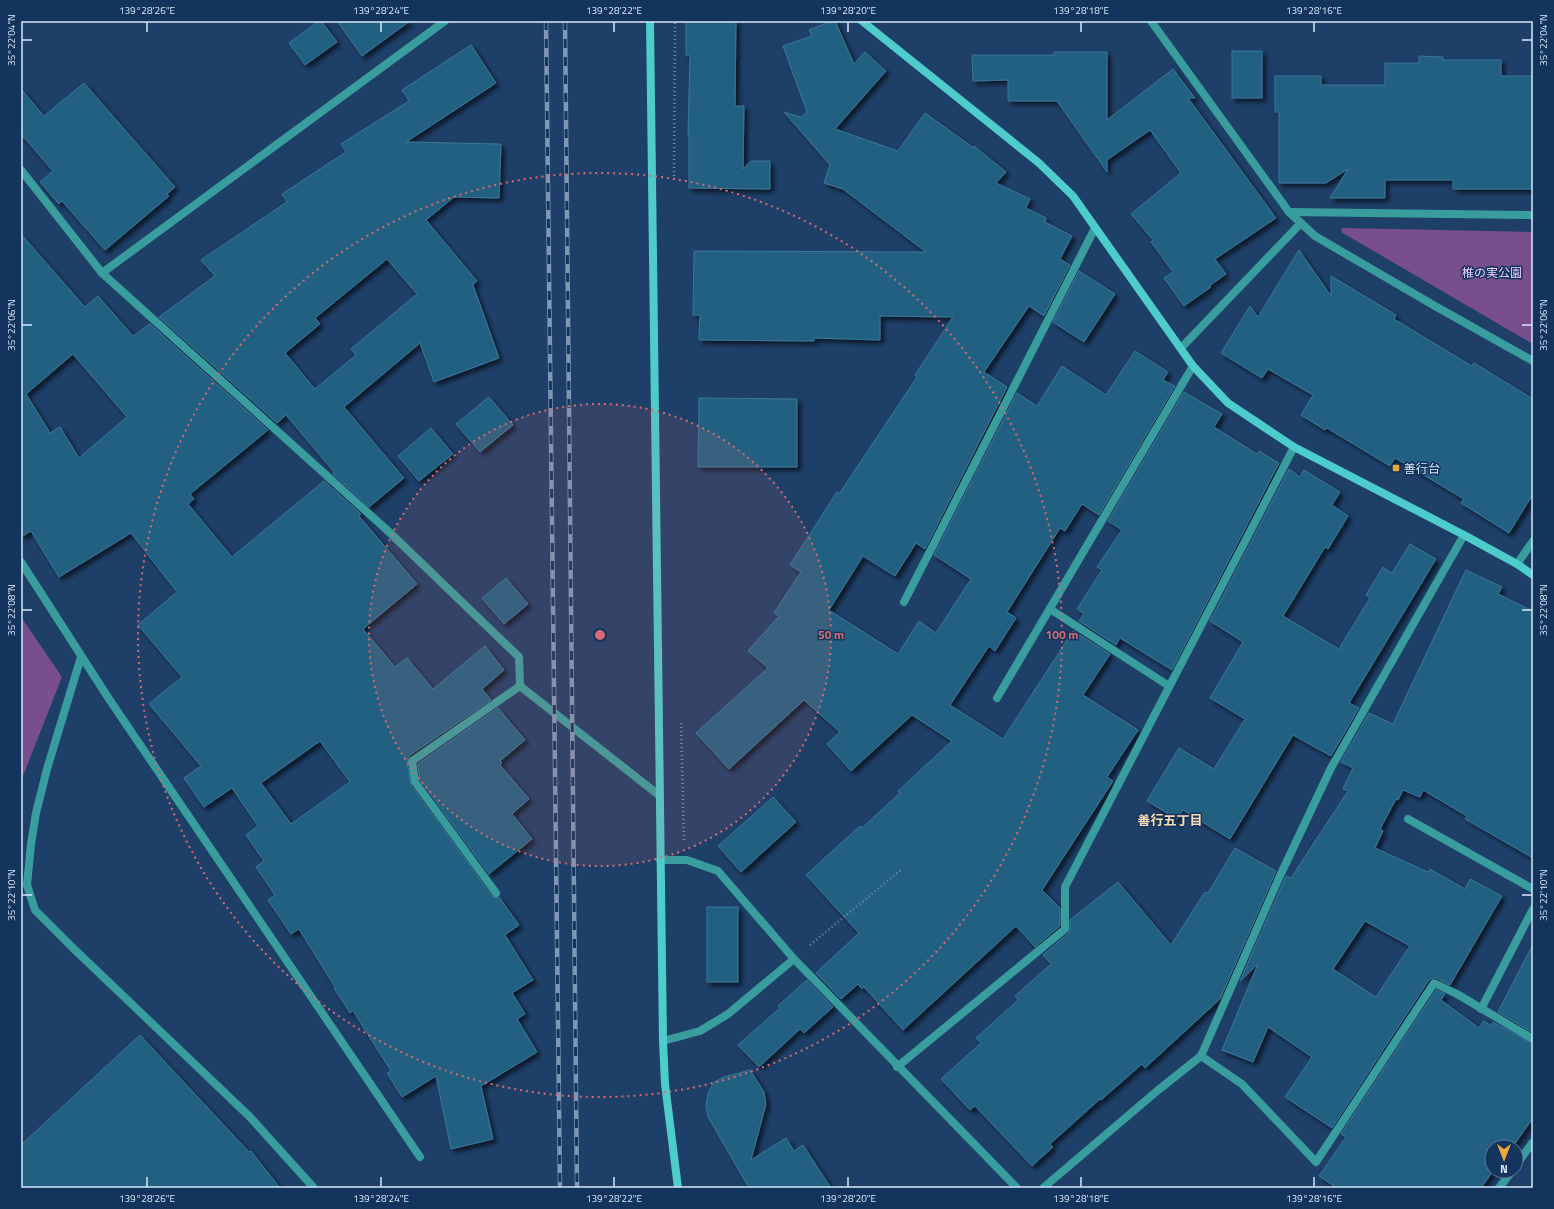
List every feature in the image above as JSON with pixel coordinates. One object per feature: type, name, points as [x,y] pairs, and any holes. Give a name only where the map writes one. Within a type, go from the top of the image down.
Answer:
[{"type":"street","points":[[102,273],[445,21]]},
{"type":"street","points":[[650,21],[663,1041],[665,1084],[678,1188]]},
{"type":"street","points":[[862,21],[1039,163],[1073,196],[1193,366],[1228,403],[1294,447],[1464,535],[1517,564],[1533,575]]},
{"type":"street","points":[[1151,21],[1289,212],[1315,236],[1533,361]]},
{"type":"street","points":[[21,170],[102,273],[387,530],[519,657],[520,686],[660,796]]},
{"type":"street","points":[[1289,212],[1533,215]]},
{"type":"street","points":[[1181,348],[1301,223]]},
{"type":"street","points":[[904,602],[1095,228]]},
{"type":"street","points":[[997,698],[1193,366]]},
{"type":"street","points":[[897,1066],[1065,929],[1065,887],[1294,447]]},
{"type":"street","points":[[1043,1188],[1157,1091],[1202,1056],[1278,880],[1331,768],[1464,535]]},
{"type":"street","points":[[1517,564],[1533,542]]},
{"type":"street","points":[[21,562],[81,657],[420,1157]]},
{"type":"street","points":[[1050,608],[1169,686]]},
{"type":"street","points":[[81,657],[47,768],[36,813],[27,886],[35,910],[250,1117],[314,1188]]},
{"type":"street","points":[[496,893],[415,782],[412,761],[520,686]]},
{"type":"street","points":[[1408,819],[1533,888]]},
{"type":"street","points":[[660,860],[687,860],[718,871],[794,959],[1016,1188]]},
{"type":"street","points":[[1481,1009],[1533,909]]},
{"type":"street","points":[[663,1041],[700,1031],[728,1014],[794,959]]},
{"type":"street","points":[[1202,1056],[1242,1084],[1316,1162],[1434,983],[1533,1039]]},
{"type":"street","points":[[1524,1154],[1533,1142]]},
{"type":"street","points":[[1499,1188],[1506,1179]]},
{"type":"path","points":[[794,959],[902,869]]},
{"type":"green space","name":"椎の実公園","points":[[1342,228],[1533,232],[1533,344],[1341,232]]},
{"type":"green space","points":[[21,617],[62,677],[21,781]]},
{"type":"building","points":[[321,21],[337,42],[305,65],[289,43]]},
{"type":"building","points":[[337,21],[410,21],[362,56]]},
{"type":"building","points":[[686,21],[736,21],[735,106],[744,106],[743,169],[751,161],[770,161],[770,189],[689,188],[688,135],[690,55],[686,55]]},
{"type":"building","points":[[835,21],[854,64],[865,52],[886,71],[835,129],[898,151],[925,113],[974,148],[974,146],[1006,172],[996,183],[1030,199],[1026,208],[1046,218],[1045,222],[1072,236],[1060,259],[1070,265],[1044,316],[1029,306],[984,372],[1007,387],[925,549],[916,543],[895,576],[863,556],[829,610],[898,654],[919,621],[936,633],[971,579],[934,555],[1017,393],[1037,406],[1062,366],[1106,395],[1135,351],[1168,372],[1163,380],[1175,386],[1099,515],[1082,504],[1065,531],[1060,528],[1007,612],[1016,618],[995,651],[989,646],[950,705],[1003,739],[1073,631],[1110,654],[1083,695],[1138,730],[1107,777],[1113,781],[1042,890],[1060,908],[1060,926],[1035,947],[1016,926],[903,1030],[864,987],[862,989],[858,984],[841,999],[816,973],[859,933],[806,875],[860,826],[862,828],[900,793],[898,791],[952,741],[912,715],[851,771],[827,744],[840,732],[804,700],[729,769],[696,733],[768,668],[748,651],[779,616],[774,613],[801,572],[790,565],[837,492],[839,494],[917,377],[915,375],[953,317],[880,316],[880,340],[814,338],[814,341],[699,340],[700,315],[693,315],[694,251],[926,252],[843,189],[824,183],[830,165],[784,112],[801,117],[807,112],[783,46],[812,36],[809,30]]},
{"type":"building","points":[[471,45],[496,83],[406,142],[501,144],[499,198],[454,197],[426,220],[477,281],[473,285],[499,358],[434,382],[420,343],[344,407],[404,478],[369,507],[333,474],[334,472],[286,415],[277,423],[159,317],[215,276],[201,260],[287,202],[282,194],[346,152],[341,144],[409,101],[402,90]],"holes":[[[387,259],[417,294],[351,349],[356,355],[315,389],[285,353],[320,324],[315,318]]]},
{"type":"building","points":[[1232,51],[1262,51],[1262,98],[1232,98]]},
{"type":"building","points":[[1054,52],[1107,52],[1107,120],[1173,69],[1195,98],[1188,98],[1276,218],[1215,259],[1226,274],[1209,286],[1211,287],[1184,306],[1164,278],[1173,272],[1151,242],[1153,240],[1131,214],[1181,173],[1150,130],[1107,160],[1107,172],[1057,101],[1008,101],[1008,80],[973,81],[972,55],[1054,55]]},
{"type":"building","points":[[1419,56],[1443,57],[1443,60],[1501,60],[1501,76],[1533,76],[1533,189],[1453,189],[1453,180],[1385,180],[1385,198],[1330,198],[1348,169],[1326,183],[1279,183],[1279,112],[1275,112],[1275,76],[1321,76],[1321,85],[1385,85],[1385,63],[1419,63]]},
{"type":"building","points":[[84,83],[175,187],[167,194],[169,196],[105,250],[62,201],[59,204],[40,182],[53,171],[21,134],[21,89],[44,116]]},
{"type":"building","points":[[21,234],[85,307],[98,296],[133,336],[150,324],[268,430],[190,494],[194,499],[188,504],[232,557],[324,481],[361,514],[359,516],[417,584],[363,629],[395,667],[407,658],[433,689],[485,646],[504,670],[482,689],[491,700],[409,756],[407,761],[411,785],[492,896],[496,898],[499,897],[519,925],[505,935],[533,980],[512,993],[525,1014],[517,1019],[537,1052],[481,1086],[493,1139],[451,1149],[436,1076],[402,1097],[387,1073],[391,1071],[353,1011],[350,1013],[299,929],[291,934],[268,900],[275,895],[256,867],[264,861],[246,835],[258,826],[232,788],[204,807],[184,778],[201,766],[149,704],[182,677],[138,625],[177,592],[131,533],[59,577],[31,531],[21,537]],"holes":[[[73,354],[127,417],[79,458],[60,427],[50,433],[26,394]],[[320,741],[350,782],[291,824],[261,783]]]},
{"type":"building","points":[[1299,250],[1331,296],[1331,276],[1396,315],[1394,319],[1472,366],[1474,363],[1533,399],[1533,494],[1509,533],[1461,503],[1464,499],[1395,458],[1390,466],[1327,428],[1325,430],[1301,415],[1313,395],[1268,369],[1262,378],[1221,353],[1250,306],[1258,317]]},
{"type":"building","points":[[1079,271],[1115,294],[1084,342],[1053,322]]},
{"type":"building","points":[[1184,392],[1222,414],[1214,427],[1257,454],[1259,451],[1279,463],[1172,670],[1120,638],[1116,645],[1079,621],[1084,614],[1077,609],[1102,570],[1097,567],[1122,530],[1108,521]]},
{"type":"building","points":[[489,397],[513,425],[480,452],[456,424]]},
{"type":"building","points":[[699,398],[797,399],[797,467],[698,467]]},
{"type":"building","points":[[431,428],[453,454],[419,481],[398,456]]},
{"type":"building","points":[[1289,469],[1300,477],[1304,470],[1340,492],[1332,505],[1348,516],[1328,549],[1325,547],[1283,616],[1339,649],[1370,598],[1366,595],[1383,567],[1392,573],[1410,544],[1436,559],[1349,703],[1359,708],[1331,756],[1293,735],[1230,839],[1183,810],[1177,819],[1147,801],[1179,748],[1214,769],[1245,719],[1210,698],[1243,642],[1210,621]]},
{"type":"building","points":[[1466,570],[1502,587],[1498,594],[1533,611],[1533,858],[1465,819],[1467,816],[1423,790],[1420,797],[1403,790],[1398,800],[1396,799],[1380,829],[1383,831],[1375,848],[1428,872],[1430,869],[1465,889],[1470,879],[1502,896],[1450,985],[1436,978],[1429,980],[1332,1128],[1285,1097],[1312,1057],[1268,1027],[1253,1062],[1222,1050],[1258,964],[1240,981],[1286,876],[1291,878],[1348,791],[1343,789],[1353,768],[1341,762],[1369,713],[1393,724]],"holes":[[[1365,921],[1410,946],[1376,997],[1333,969]]]},
{"type":"building","points":[[506,578],[528,604],[504,624],[482,598]]},
{"type":"building","points":[[498,708],[525,740],[500,761],[502,763],[500,765],[529,799],[512,814],[532,839],[489,874],[420,780],[418,764]]},
{"type":"building","points":[[773,797],[796,822],[741,872],[718,846]]},
{"type":"building","points":[[1235,848],[1276,871],[1220,999],[1145,1068],[1142,1064],[1101,1100],[1100,1099],[1050,1144],[1053,1147],[1032,1166],[975,1106],[970,1110],[941,1079],[981,1043],[976,1038],[1018,1000],[1015,996],[1051,964],[1043,955],[1069,933],[1070,920],[1118,882],[1171,945],[1205,892],[1208,893]]},
{"type":"building","points":[[707,907],[738,907],[738,982],[707,982]]},
{"type":"building","points":[[1533,944],[1533,1033],[1498,1012]]},
{"type":"building","points":[[807,980],[833,1007],[804,1033],[800,1029],[759,1067],[738,1045],[780,1008],[778,1006]]},
{"type":"building","points":[[1436,990],[1445,994],[1441,1000],[1479,1028],[1484,1021],[1491,1026],[1493,1022],[1533,1044],[1533,1118],[1518,1139],[1484,1139],[1484,1179],[1487,1179],[1481,1188],[1337,1188],[1319,1176],[1346,1137],[1341,1134]]},
{"type":"building","points":[[140,1035],[249,1152],[251,1151],[280,1188],[21,1188],[21,1145]]},
{"type":"building","points":[[750,1070],[764,1092],[766,1104],[751,1160],[786,1138],[794,1151],[803,1145],[831,1188],[749,1188],[708,1117],[706,1106],[708,1093],[714,1082],[724,1077]]},
{"type":"railway","points":[[546,21],[560,1188]]},
{"type":"railway","points":[[565,21],[577,1188]]},
{"type":"place","name":"善行台","points":[[1396,468]]},
{"type":"district","name":"善行五丁目","points":[[1170,820]]}]
